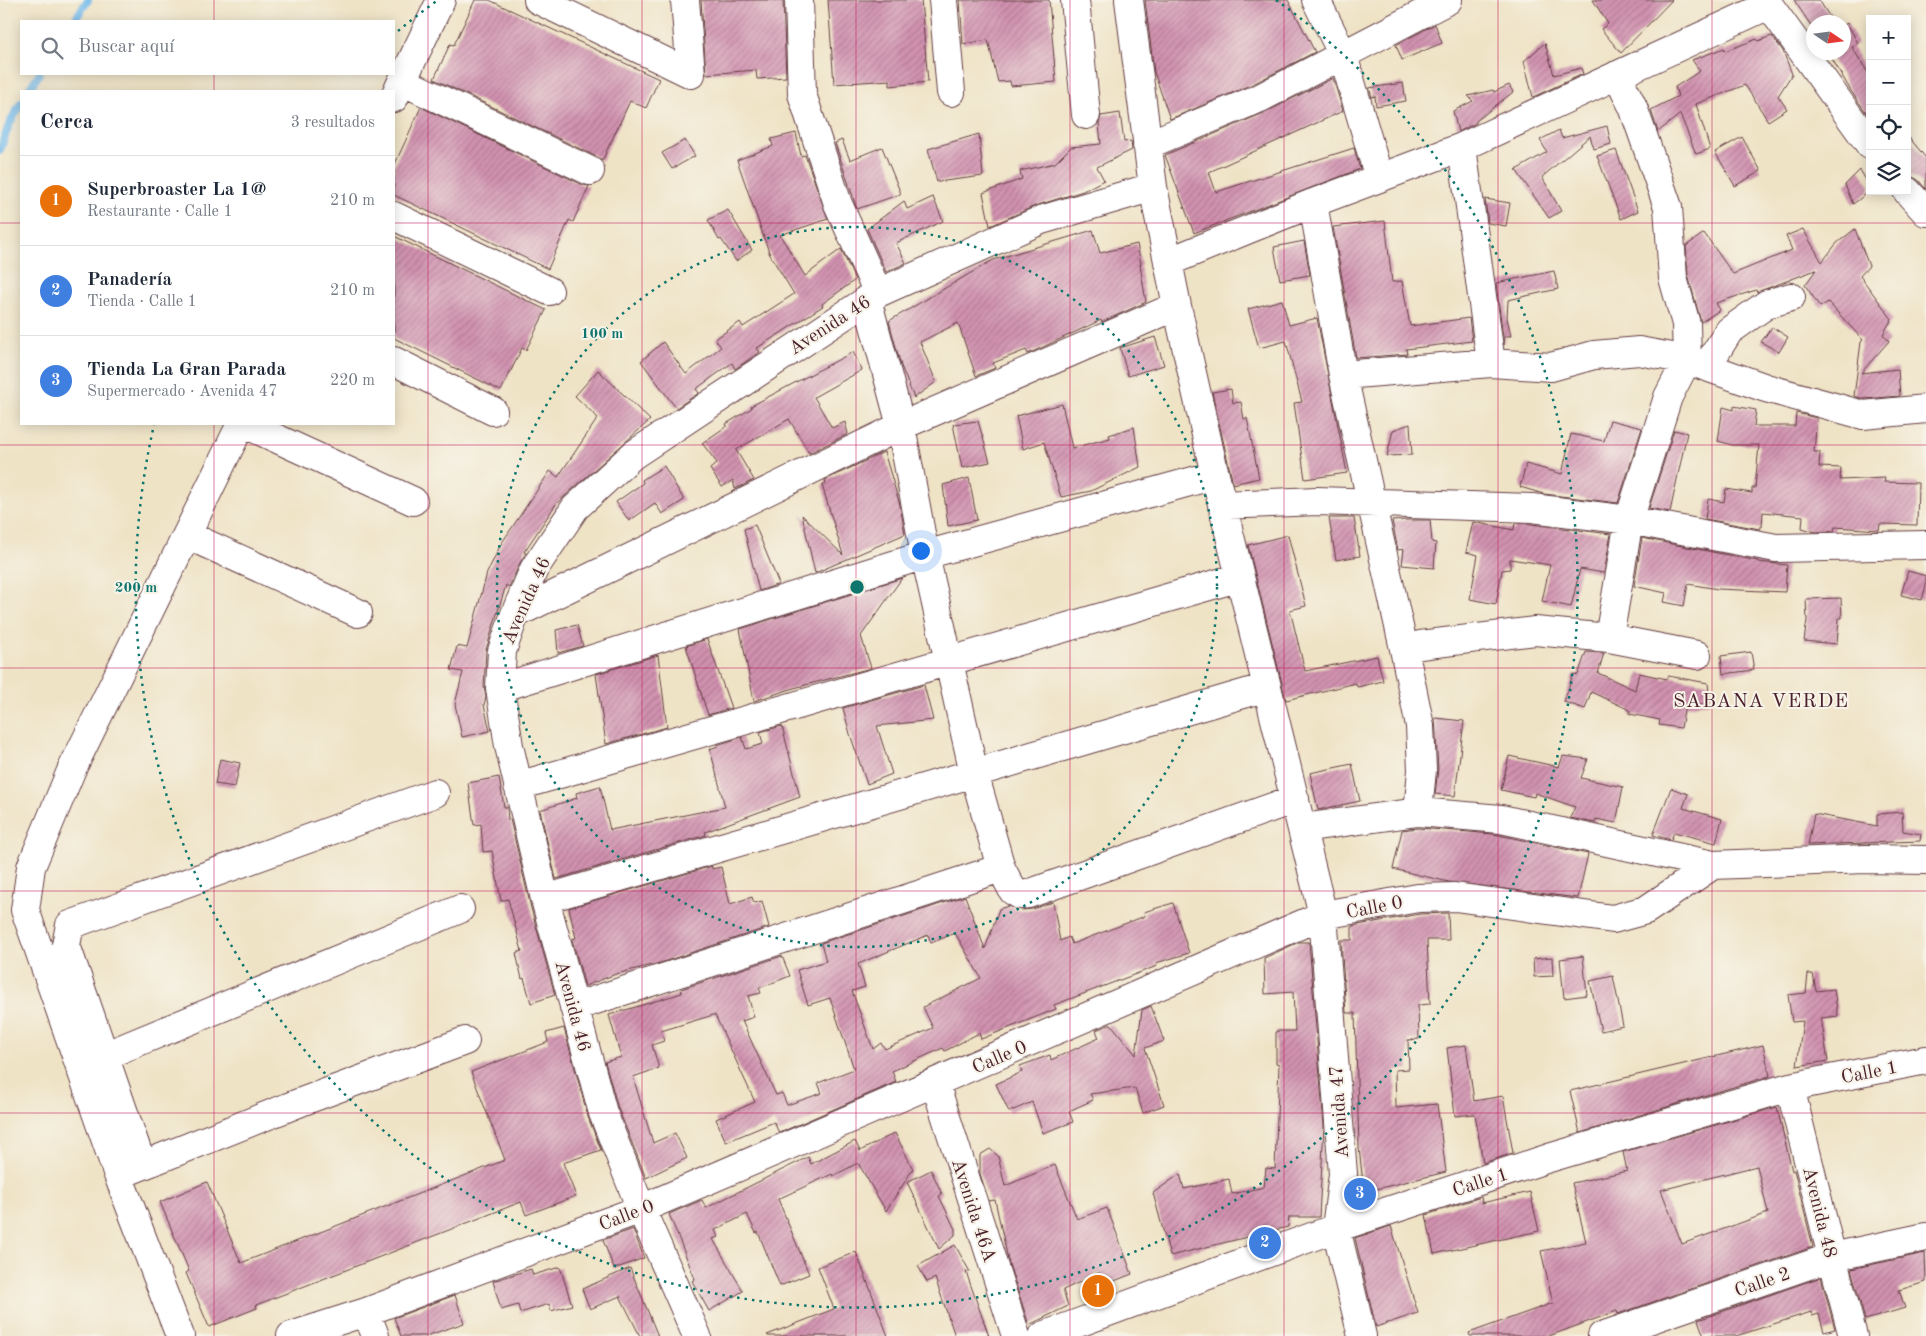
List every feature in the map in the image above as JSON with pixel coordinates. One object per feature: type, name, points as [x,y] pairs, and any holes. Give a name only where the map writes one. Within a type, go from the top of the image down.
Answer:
[{"type":"street","points":[[441,0],[398,90],[590,171]]},
{"type":"street","points":[[547,2],[691,74],[685,0]]},
{"type":"street","points":[[799,0],[802,94],[838,204],[872,296],[901,426],[925,555],[974,773],[1001,868],[1013,891],[1020,895],[1028,894],[1294,799]]},
{"type":"street","points":[[943,0],[951,92]]},
{"type":"street","points":[[1075,0],[1086,116]]},
{"type":"street","name":"Avenida 47","points":[[1129,0],[1153,187],[1177,306],[1222,505],[1323,915],[1343,1174],[1336,1228],[1362,1336]]},
{"type":"street","points":[[1316,0],[1343,55],[1379,178]]},
{"type":"street","points":[[1147,145],[1260,98],[1448,0]]},
{"type":"street","points":[[1168,262],[1313,203],[1462,147],[1617,75],[1732,9],[1770,5],[1866,139]]},
{"type":"street","points":[[1617,75],[1633,107],[1668,207],[1673,278],[1697,363]]},
{"type":"street","points":[[1462,147],[1491,363]]},
{"type":"street","name":"Avenida 46","points":[[697,1336],[640,1209],[603,1113],[546,899],[509,746],[500,688],[502,651],[515,614],[534,569],[575,508],[633,454],[872,296],[1041,220],[1153,187]]},
{"type":"street","points":[[1911,195],[1926,212]]},
{"type":"street","points":[[1313,203],[1343,375],[1420,726],[1422,770],[1418,812]]},
{"type":"street","points":[[395,216],[549,291]]},
{"type":"street","points":[[1609,638],[1629,520],[1668,397],[1697,363],[1729,332],[1767,304],[1791,297]]},
{"type":"street","points":[[515,614],[901,426],[1177,306]]},
{"type":"street","points":[[1343,375],[1491,363],[1551,367],[1594,355],[1639,351],[1697,363],[1766,388],[1863,416],[1926,409]]},
{"type":"street","points":[[395,362],[493,411]]},
{"type":"street","points":[[130,1170],[25,910],[31,867],[71,771],[241,425]]},
{"type":"street","points":[[247,425],[413,501]]},
{"type":"street","points":[[500,688],[925,555],[1215,475]]},
{"type":"street","points":[[1222,505],[1317,501],[1532,508],[1629,520],[1776,548],[1926,545]]},
{"type":"street","points":[[186,535],[358,613]]},
{"type":"street","points":[[518,786],[1240,577]]},
{"type":"street","points":[[1404,649],[1420,645],[1535,631],[1609,638],[1697,655]]},
{"type":"street","points":[[546,899],[1267,687]]},
{"type":"street","points":[[180,1336],[130,1170],[104,1056],[66,945],[70,925],[435,793]]},
{"type":"street","points":[[1302,828],[1418,812],[1501,819],[1713,865],[1865,859],[1926,860]]},
{"type":"street","name":"Calle 0","points":[[292,1336],[370,1324],[935,1084],[1323,915],[1418,898],[1456,897],[1613,919],[1646,910],[1713,865]]},
{"type":"street","points":[[574,1008],[1001,868]]},
{"type":"street","points":[[104,1056],[460,909]]},
{"type":"street","points":[[130,1170],[302,1102],[465,1041]]},
{"type":"street","name":"Calle 1","points":[[1043,1336],[1336,1228],[1549,1158],[1790,1087],[1926,1060]]},
{"type":"street","name":"Avenida 46A","points":[[935,1084],[1016,1336]]},
{"type":"street","name":"Avenida 48","points":[[1790,1087],[1853,1336]]},
{"type":"street","name":"Calle 2","points":[[1602,1336],[1832,1257],[1926,1237]]},
{"type":"building","points":[[475,0],[489,0],[659,79],[646,108],[630,101],[602,161],[434,79],[450,44],[454,45]]},
{"type":"building","points":[[701,0],[783,0],[786,77],[757,79],[756,70],[706,74]]},
{"type":"building","points":[[828,0],[921,0],[928,82],[890,86],[890,80],[834,84]]},
{"type":"building","points":[[960,0],[1049,0],[1056,82],[1011,86],[1010,81],[998,82],[988,40],[963,44]]},
{"type":"building","points":[[1145,0],[1288,0],[1315,52],[1253,84],[1170,119],[1154,72]]},
{"type":"building","points":[[1593,0],[1672,0],[1621,53],[1601,29],[1608,24]]},
{"type":"building","points":[[1794,0],[1819,0],[1829,15],[1806,15],[1806,18]]},
{"type":"building","points":[[1435,24],[1442,43],[1402,60],[1396,45]]},
{"type":"building","points":[[1851,30],[1858,43],[1852,47],[1866,70],[1866,112],[1833,60],[1851,60]]},
{"type":"building","points":[[1772,36],[1783,51],[1792,74],[1778,96],[1787,109],[1768,121],[1745,85],[1696,104],[1710,149],[1696,154],[1680,114],[1658,132],[1651,110],[1678,96],[1675,87],[1700,71],[1692,60],[1724,48],[1725,51],[1757,39],[1758,41]]},
{"type":"building","points":[[1545,43],[1554,75],[1581,68],[1583,74],[1533,97],[1524,61]]},
{"type":"building","points":[[1333,78],[1343,111],[1209,172],[1216,192],[1354,148],[1360,169],[1194,233],[1165,155],[1266,112]]},
{"type":"building","points":[[1403,83],[1406,101],[1376,106],[1375,96],[1372,97],[1369,88]]},
{"type":"building","points":[[1509,85],[1513,92],[1476,121],[1476,123],[1458,132],[1453,111],[1473,101],[1468,96],[1493,90],[1494,92]]},
{"type":"building","points":[[421,107],[583,185],[589,186],[573,222],[569,220],[548,269],[395,195],[395,164]]},
{"type":"building","points":[[1120,113],[1124,142],[1131,141],[1132,150],[1097,167],[1104,180],[1083,191],[1035,206],[990,226],[983,193],[1022,179],[1020,171],[1055,163],[1071,147],[1101,144],[1099,123],[1101,116]]},
{"type":"building","points":[[1607,126],[1611,144],[1594,149],[1590,136],[1542,177],[1561,211],[1549,218],[1516,170],[1547,152],[1540,140],[1559,130],[1562,138]]},
{"type":"building","points":[[796,133],[801,156],[805,155],[828,219],[780,235],[805,276],[841,249],[855,280],[822,304],[823,306],[757,348],[760,352],[735,369],[732,363],[696,389],[699,393],[676,408],[641,361],[663,342],[686,374],[721,347],[715,339],[740,322],[743,327],[794,294],[770,255],[737,160],[773,146],[771,139]]},
{"type":"building","points":[[979,134],[983,176],[937,182],[928,149]]},
{"type":"building","points":[[1742,137],[1761,171],[1735,186],[1715,152]]},
{"type":"building","points":[[685,140],[695,156],[672,169],[662,153]]},
{"type":"building","points":[[842,140],[850,160],[882,147],[901,194],[857,209],[835,143]]},
{"type":"building","points":[[1911,140],[1926,158],[1926,189],[1918,180],[1911,176]]},
{"type":"building","points":[[1616,150],[1638,211],[1621,219],[1597,156]]},
{"type":"building","points":[[1860,170],[1866,180],[1866,194],[1853,204],[1845,185]]},
{"type":"building","points":[[933,197],[943,221],[896,243],[906,263],[886,272],[867,229],[904,201],[907,209]]},
{"type":"building","points":[[1485,199],[1510,203],[1506,226],[1488,223]]},
{"type":"building","points":[[728,210],[752,250],[736,261],[721,239],[719,240],[708,220]]},
{"type":"building","points":[[1385,221],[1392,282],[1402,281],[1410,326],[1469,318],[1472,341],[1406,349],[1407,354],[1356,358],[1333,227]]},
{"type":"building","points":[[1803,229],[1822,262],[1837,243],[1855,229],[1869,266],[1860,276],[1892,319],[1883,334],[1889,341],[1861,373],[1898,369],[1900,396],[1864,399],[1854,396],[1861,342],[1863,340],[1828,302],[1820,307],[1805,285],[1816,270],[1757,292],[1756,290],[1716,303],[1720,310],[1701,322],[1688,275],[1686,246],[1704,233],[1733,274],[1792,250],[1786,236]]},
{"type":"building","points":[[1093,230],[1100,253],[1137,244],[1146,302],[1102,322],[1101,320],[1028,354],[1026,350],[993,363],[995,368],[976,376],[958,323],[920,342],[936,382],[914,398],[901,366],[889,321],[993,260]]},
{"type":"building","points":[[395,236],[546,310],[526,350],[522,348],[501,391],[395,338]]},
{"type":"building","points":[[1304,241],[1310,275],[1280,280],[1274,247]]},
{"type":"building","points":[[1554,271],[1558,289],[1508,300],[1507,318],[1511,336],[1505,336],[1504,345],[1496,283]]},
{"type":"building","points":[[1282,300],[1289,325],[1317,318],[1347,473],[1305,479],[1294,403],[1302,402],[1286,341],[1259,348],[1248,309]]},
{"type":"building","points":[[1772,327],[1788,337],[1779,352],[1761,342]]},
{"type":"building","points":[[1155,337],[1164,365],[1128,376],[1120,348]]},
{"type":"building","points":[[853,352],[862,370],[814,397],[832,428],[845,422],[848,434],[809,453],[789,419],[736,450],[754,480],[735,489],[733,480],[722,487],[710,469],[717,463],[702,443],[727,426],[726,424],[752,408],[751,406]]},
{"type":"building","points":[[598,370],[650,420],[556,504],[524,552],[526,553],[509,587],[506,585],[486,650],[484,687],[486,697],[484,705],[490,731],[462,737],[455,704],[463,672],[451,670],[457,646],[467,648],[487,573],[501,544],[550,471],[558,477],[598,418],[575,396]]},
{"type":"building","points":[[1231,389],[1233,403],[1241,402],[1244,419],[1247,418],[1259,478],[1233,484],[1212,392]]},
{"type":"building","points":[[1062,404],[1072,448],[1110,438],[1109,435],[1134,427],[1140,467],[1091,491],[1061,497],[1044,442],[1023,449],[1016,416]]},
{"type":"building","points":[[1734,406],[1756,410],[1754,426],[1795,426],[1796,413],[1817,418],[1814,452],[1820,452],[1819,467],[1841,468],[1840,480],[1885,478],[1884,482],[1918,483],[1917,525],[1880,524],[1879,530],[1835,527],[1834,531],[1816,532],[1802,528],[1803,516],[1763,512],[1762,527],[1760,529],[1705,519],[1708,499],[1724,502],[1726,489],[1752,493],[1752,488],[1755,488],[1759,445],[1732,445],[1718,441],[1723,407],[1734,410]]},
{"type":"building","points":[[1610,420],[1642,428],[1618,503],[1544,494],[1520,487],[1526,464],[1562,474],[1571,434],[1604,441]]},
{"type":"building","points":[[978,421],[990,462],[962,468],[953,424]]},
{"type":"building","points":[[1410,424],[1412,455],[1387,456],[1393,430]]},
{"type":"building","points":[[1674,430],[1687,433],[1670,512],[1649,508]]},
{"type":"building","points":[[884,452],[900,505],[905,534],[815,573],[802,515],[843,555],[822,485],[826,483],[825,480]]},
{"type":"building","points":[[664,466],[684,500],[662,514],[655,503],[629,521],[616,502],[643,483],[642,480]]},
{"type":"building","points":[[969,478],[977,520],[948,526],[943,485]]},
{"type":"building","points":[[1329,518],[1354,518],[1360,556],[1336,560]]},
{"type":"building","points":[[1430,520],[1432,542],[1436,543],[1434,568],[1402,565],[1404,549],[1398,550],[1392,521]]},
{"type":"building","points":[[1473,522],[1514,530],[1515,523],[1611,534],[1604,573],[1580,569],[1571,607],[1542,601],[1550,565],[1510,559],[1510,569],[1502,570],[1496,604],[1470,599],[1478,555],[1466,552]]},
{"type":"building","points":[[755,525],[779,584],[759,591],[744,529]]},
{"type":"building","points":[[1288,535],[1306,606],[1290,610],[1305,671],[1377,656],[1383,681],[1357,687],[1356,683],[1286,700],[1248,545]]},
{"type":"building","points":[[1642,538],[1758,562],[1787,565],[1785,592],[1718,589],[1688,584],[1684,606],[1664,602],[1666,593],[1634,586]]},
{"type":"building","points":[[1908,571],[1926,576],[1926,586],[1922,600],[1901,595]]},
{"type":"building","points":[[902,578],[861,636],[871,668],[794,688],[754,701],[740,629]]},
{"type":"building","points":[[1841,598],[1842,618],[1839,618],[1837,644],[1804,641],[1807,620],[1806,599]]},
{"type":"building","points":[[577,625],[583,646],[558,653],[556,630]]},
{"type":"building","points":[[707,639],[731,708],[708,715],[686,646]]},
{"type":"building","points":[[1586,652],[1604,653],[1598,673],[1635,690],[1639,673],[1667,679],[1668,676],[1708,683],[1710,703],[1685,706],[1681,728],[1659,725],[1660,720],[1630,714],[1630,710],[1591,692],[1585,709],[1564,702],[1573,674],[1578,675]]},
{"type":"building","points":[[1751,652],[1754,670],[1723,674],[1721,656]]},
{"type":"building","points":[[658,655],[667,727],[606,744],[596,674]]},
{"type":"building","points":[[924,685],[933,720],[877,726],[892,774],[867,784],[843,708]]},
{"type":"building","points":[[1435,718],[1464,721],[1455,796],[1435,794],[1438,769]]},
{"type":"building","points":[[782,726],[800,797],[705,832],[706,835],[556,879],[540,810],[577,798],[576,793],[600,786],[610,830],[725,807],[710,749],[742,737],[746,749],[763,744],[760,732]]},
{"type":"building","points":[[1509,756],[1559,767],[1563,756],[1588,759],[1581,778],[1623,787],[1616,823],[1596,819],[1595,823],[1570,818],[1575,807],[1535,793],[1534,797],[1501,790]]},
{"type":"building","points":[[220,759],[240,763],[235,787],[215,784]]},
{"type":"building","points":[[1352,764],[1360,801],[1318,810],[1310,773]]},
{"type":"building","points":[[499,777],[504,807],[507,807],[508,820],[510,819],[531,908],[555,995],[531,1003],[524,978],[522,979],[516,953],[522,951],[508,899],[501,901],[492,851],[483,852],[481,824],[474,825],[468,783]]},
{"type":"building","points":[[1671,788],[1688,794],[1683,808],[1722,819],[1716,843],[1674,832],[1671,840],[1653,835]]},
{"type":"building","points":[[1902,812],[1903,831],[1921,834],[1920,841],[1808,845],[1814,814],[1877,826],[1877,814]]},
{"type":"building","points":[[1418,828],[1494,834],[1588,854],[1578,898],[1449,882],[1393,869],[1402,830]]},
{"type":"building","points":[[712,866],[712,869],[721,867],[730,904],[752,897],[754,903],[762,901],[769,927],[660,963],[616,974],[585,986],[572,939],[576,938],[569,908]]},
{"type":"building","points":[[965,896],[985,949],[999,909],[1008,906],[1022,910],[1033,909],[1053,902],[1060,941],[1069,937],[1072,944],[1145,916],[1144,912],[1173,903],[1189,953],[1156,963],[1157,966],[1054,1005],[1056,1009],[981,1039],[979,1033],[945,1051],[943,1048],[892,1071],[896,1082],[779,1133],[774,1122],[726,1142],[716,1119],[755,1102],[715,1015],[661,1031],[664,1041],[652,1045],[659,1068],[633,1077],[653,1143],[675,1133],[687,1158],[646,1178],[618,1108],[605,1062],[621,1057],[609,1015],[682,993],[681,989],[782,956],[790,976],[759,988],[761,993],[748,996],[754,1017],[742,1021],[776,1095],[782,1093],[787,1105],[822,1093],[818,1083],[854,1069],[830,998],[808,1005],[797,970],[826,961],[821,943]],"holes":[[[955,933],[981,978],[923,1007],[933,1028],[885,1049],[881,1043],[873,1049],[852,991],[865,987],[858,964],[928,935],[931,943]]]},
{"type":"building","points":[[1448,913],[1449,940],[1427,940],[1430,1004],[1418,1005],[1419,1039],[1408,1040],[1409,1069],[1395,1070],[1396,1108],[1437,1104],[1446,1172],[1364,1192],[1359,1148],[1355,1013],[1346,1013],[1341,940],[1352,940],[1352,926],[1420,914]]},
{"type":"building","points":[[1299,942],[1309,942],[1324,1126],[1319,1217],[1289,1217],[1288,1227],[1170,1256],[1153,1193],[1180,1174],[1184,1189],[1229,1179],[1232,1194],[1264,1187],[1266,1168],[1275,1169],[1279,1064],[1276,1063],[1276,1031],[1295,1031],[1293,992],[1265,994],[1264,958]]},
{"type":"building","points":[[1583,956],[1587,995],[1564,998],[1560,959]]},
{"type":"building","points":[[1552,957],[1553,976],[1534,977],[1533,959]]},
{"type":"building","points":[[1808,974],[1813,974],[1816,991],[1834,989],[1838,1016],[1821,1018],[1828,1061],[1797,1066],[1803,1021],[1792,1022],[1788,995],[1806,993]]},
{"type":"building","points":[[1613,976],[1623,1026],[1601,1031],[1590,981]]},
{"type":"building","points":[[1151,1006],[1164,1041],[1145,1048],[1164,1105],[1143,1113],[1135,1088],[1090,1094],[1093,1100],[1069,1111],[1073,1122],[1043,1133],[1032,1102],[1009,1112],[996,1084],[1022,1072],[1020,1066],[1050,1055],[1051,1060],[1099,1038],[1096,1030],[1111,1024],[1136,1055],[1142,1010]]},
{"type":"building","points":[[564,1028],[588,1117],[601,1150],[563,1163],[576,1196],[526,1215],[521,1202],[256,1305],[257,1308],[209,1327],[186,1273],[189,1271],[160,1202],[207,1182],[241,1263],[505,1160],[471,1072],[548,1042],[546,1033]]},
{"type":"building","points":[[1466,1045],[1474,1101],[1503,1096],[1513,1153],[1483,1163],[1475,1114],[1455,1116],[1447,1048]]},
{"type":"building","points":[[1763,1045],[1770,1076],[1580,1133],[1570,1091]]},
{"type":"building","points":[[1777,1107],[1813,1247],[1618,1314],[1617,1311],[1549,1336],[1470,1336],[1469,1333],[1553,1303],[1541,1251],[1586,1242],[1572,1183],[1627,1171],[1623,1152]],"holes":[[[1757,1166],[1768,1213],[1682,1244],[1661,1190]]]},
{"type":"building","points":[[895,1133],[913,1169],[886,1211],[858,1163],[833,1176],[832,1174],[778,1199],[809,1274],[780,1286],[758,1232],[756,1233],[747,1214],[715,1230],[718,1237],[713,1239],[743,1291],[709,1311],[692,1281],[695,1279],[669,1214],[702,1200],[706,1208],[808,1157],[811,1164],[855,1141],[860,1151]]},
{"type":"building","points":[[990,1149],[998,1156],[1005,1186],[1055,1165],[1077,1219],[1107,1208],[1132,1274],[1104,1285],[1099,1273],[1063,1290],[1068,1306],[1029,1325],[1009,1264],[995,1200],[989,1201],[980,1174],[980,1155]]},
{"type":"building","points":[[931,1170],[942,1194],[939,1196],[955,1229],[955,1235],[939,1249],[907,1182]]},
{"type":"building","points":[[1530,1192],[1539,1231],[1434,1254],[1426,1215],[1481,1197],[1482,1203]]},
{"type":"building","points":[[1391,1226],[1418,1313],[1376,1327],[1355,1238]]},
{"type":"building","points":[[633,1229],[644,1258],[614,1269],[603,1240]]},
{"type":"building","points":[[955,1245],[970,1272],[966,1272],[989,1336],[955,1336],[935,1278],[927,1282],[918,1266]]},
{"type":"building","points":[[856,1252],[888,1336],[767,1335],[834,1309],[818,1267]]},
{"type":"building","points":[[1925,1253],[1926,1282],[1899,1290],[1905,1308],[1865,1320],[1851,1269]]},
{"type":"building","points":[[560,1267],[572,1305],[551,1311],[549,1304],[520,1313],[518,1305],[501,1310],[493,1281],[531,1269],[533,1275]]},
{"type":"building","points":[[630,1268],[658,1336],[640,1336],[620,1296],[590,1309],[582,1289]]},
{"type":"building","points":[[1821,1277],[1835,1329],[1824,1332],[1819,1314],[1812,1316],[1811,1312],[1736,1336],[1704,1336],[1698,1320]]},
{"type":"building","points":[[455,1295],[464,1323],[426,1336],[401,1336],[394,1318]]},
{"type":"waterway","points":[[75,20],[88,0]]},
{"type":"waterway","points":[[29,90],[38,75]]},
{"type":"waterway","points":[[0,150],[9,125],[20,105]]},
{"type":"place","name":"Tienda La Gran Parada","points":[[1360,1194]]},
{"type":"place","name":"Panadería","points":[[1265,1243]]},
{"type":"place","name":"Superbroaster La 1@","points":[[1098,1291]]},
{"type":"district","name":"SABANA VERDE","points":[[1761,700]]}]
